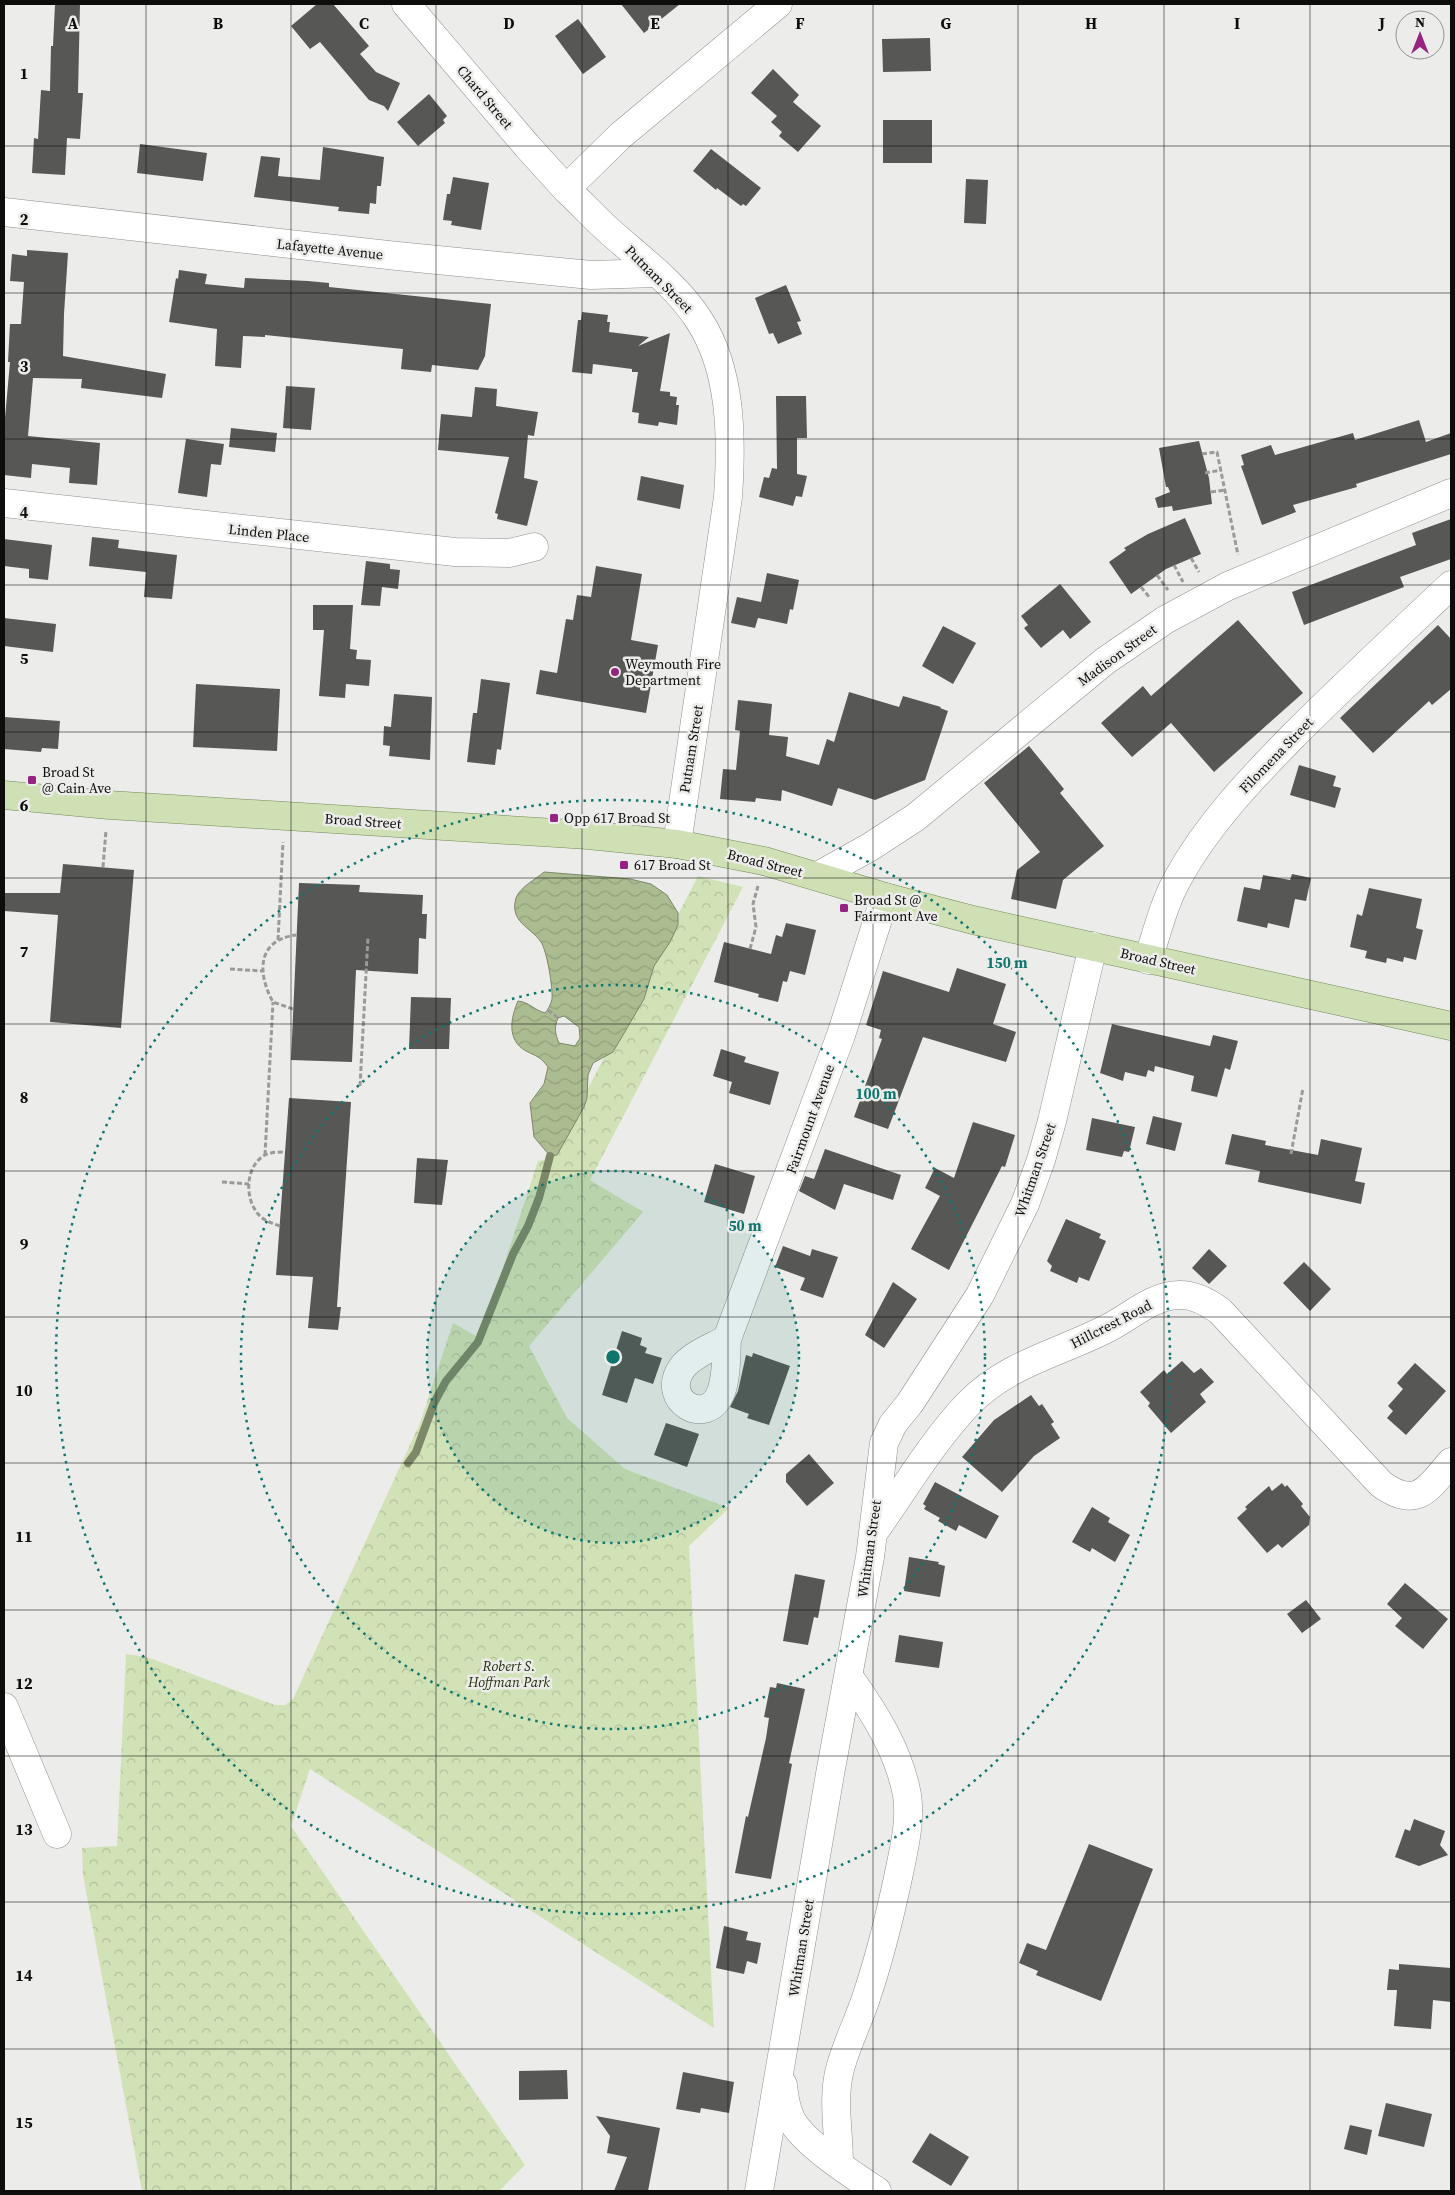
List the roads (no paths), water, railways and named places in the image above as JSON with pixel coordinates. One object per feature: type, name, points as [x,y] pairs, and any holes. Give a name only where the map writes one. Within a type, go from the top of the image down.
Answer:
[{"type":"main road","name":"Broad Street","points":[[4,795],[109,805],[580,834],[676,844],[764,862],[973,920],[1451,1026]]},
{"type":"street","name":"Chard Street","points":[[406,4],[526,146],[566,189]]},
{"type":"street","points":[[566,189],[620,136],[778,4]]},
{"type":"street","name":"Putnam Street","points":[[566,189],[605,228],[657,272],[680,296],[699,320],[713,348],[724,388],[730,464],[720,558],[676,844]]},
{"type":"street","name":"Lafayette Avenue","points":[[4,212],[387,255],[591,275],[657,272]]},
{"type":"street","name":"Madison Street","points":[[818,876],[870,847],[916,817],[1105,661],[1139,636],[1189,606],[1243,580],[1451,493]]},
{"type":"street","name":"Linden Place","points":[[4,503],[455,552],[510,553],[534,547]]},
{"type":"street","name":"Filomena Street","points":[[1148,960],[1168,900],[1178,878],[1222,814],[1253,777],[1325,704],[1451,585]]},
{"type":"street","name":"Fairmount Avenue","points":[[727,1339],[841,1035],[886,897]]},
{"type":"street","name":"Whitman Street","points":[[759,2191],[849,1677],[873,1533],[884,1443],[894,1424],[910,1403],[980,1295],[1025,1204],[1041,1160],[1052,1121],[1093,946]]},
{"type":"street","name":"Hillcrest Road","points":[[873,1533],[948,1427],[969,1403],[987,1388],[1034,1358],[1082,1341],[1149,1304],[1178,1295],[1192,1296],[1206,1301],[1220,1311],[1381,1484],[1398,1495],[1418,1496],[1431,1487],[1451,1462]]},
{"type":"street","points":[[839,2163],[837,2086],[840,2070],[865,2001],[885,1933],[902,1858],[908,1814],[907,1795],[902,1778],[882,1727],[849,1677]]},
{"type":"street","points":[[4,1707],[57,1834]]},
{"type":"street","points":[[781,2068],[785,2102],[791,2120],[804,2136],[877,2191]]},
{"type":"water","points":[[544,872],[630,879],[651,884],[667,895],[678,913],[678,925],[670,942],[654,966],[644,999],[613,1052],[593,1063],[588,1075],[587,1098],[584,1107],[557,1155],[550,1156],[534,1137],[530,1103],[544,1084],[548,1067],[541,1059],[526,1051],[515,1041],[512,1028],[513,1014],[518,1001],[545,1013],[552,999],[552,987],[543,947],[537,937],[518,919],[515,906],[516,898],[521,890]],"holes":[[[564,1016],[579,1027],[580,1038],[575,1046],[559,1043],[556,1030],[558,1018]]]},
{"type":"waterway","points":[[408,1463],[416,1452],[434,1403],[446,1381],[478,1342],[513,1254],[528,1226],[539,1198],[550,1156]]},
{"type":"place","name":"Weymouth Fire Department","points":[[615,672]]},
{"type":"place","name":"Broad St @ Cain Ave","points":[[32,780]]},
{"type":"place","name":"Opp 617 Broad St","points":[[554,818]]},
{"type":"place","name":"617 Broad St","points":[[624,865]]},
{"type":"place","name":"Broad St @ Fairmont Ave","points":[[844,908]]},
{"type":"park label","name":"Robert S. Hoffman Park","points":[[509,1674]]}]
